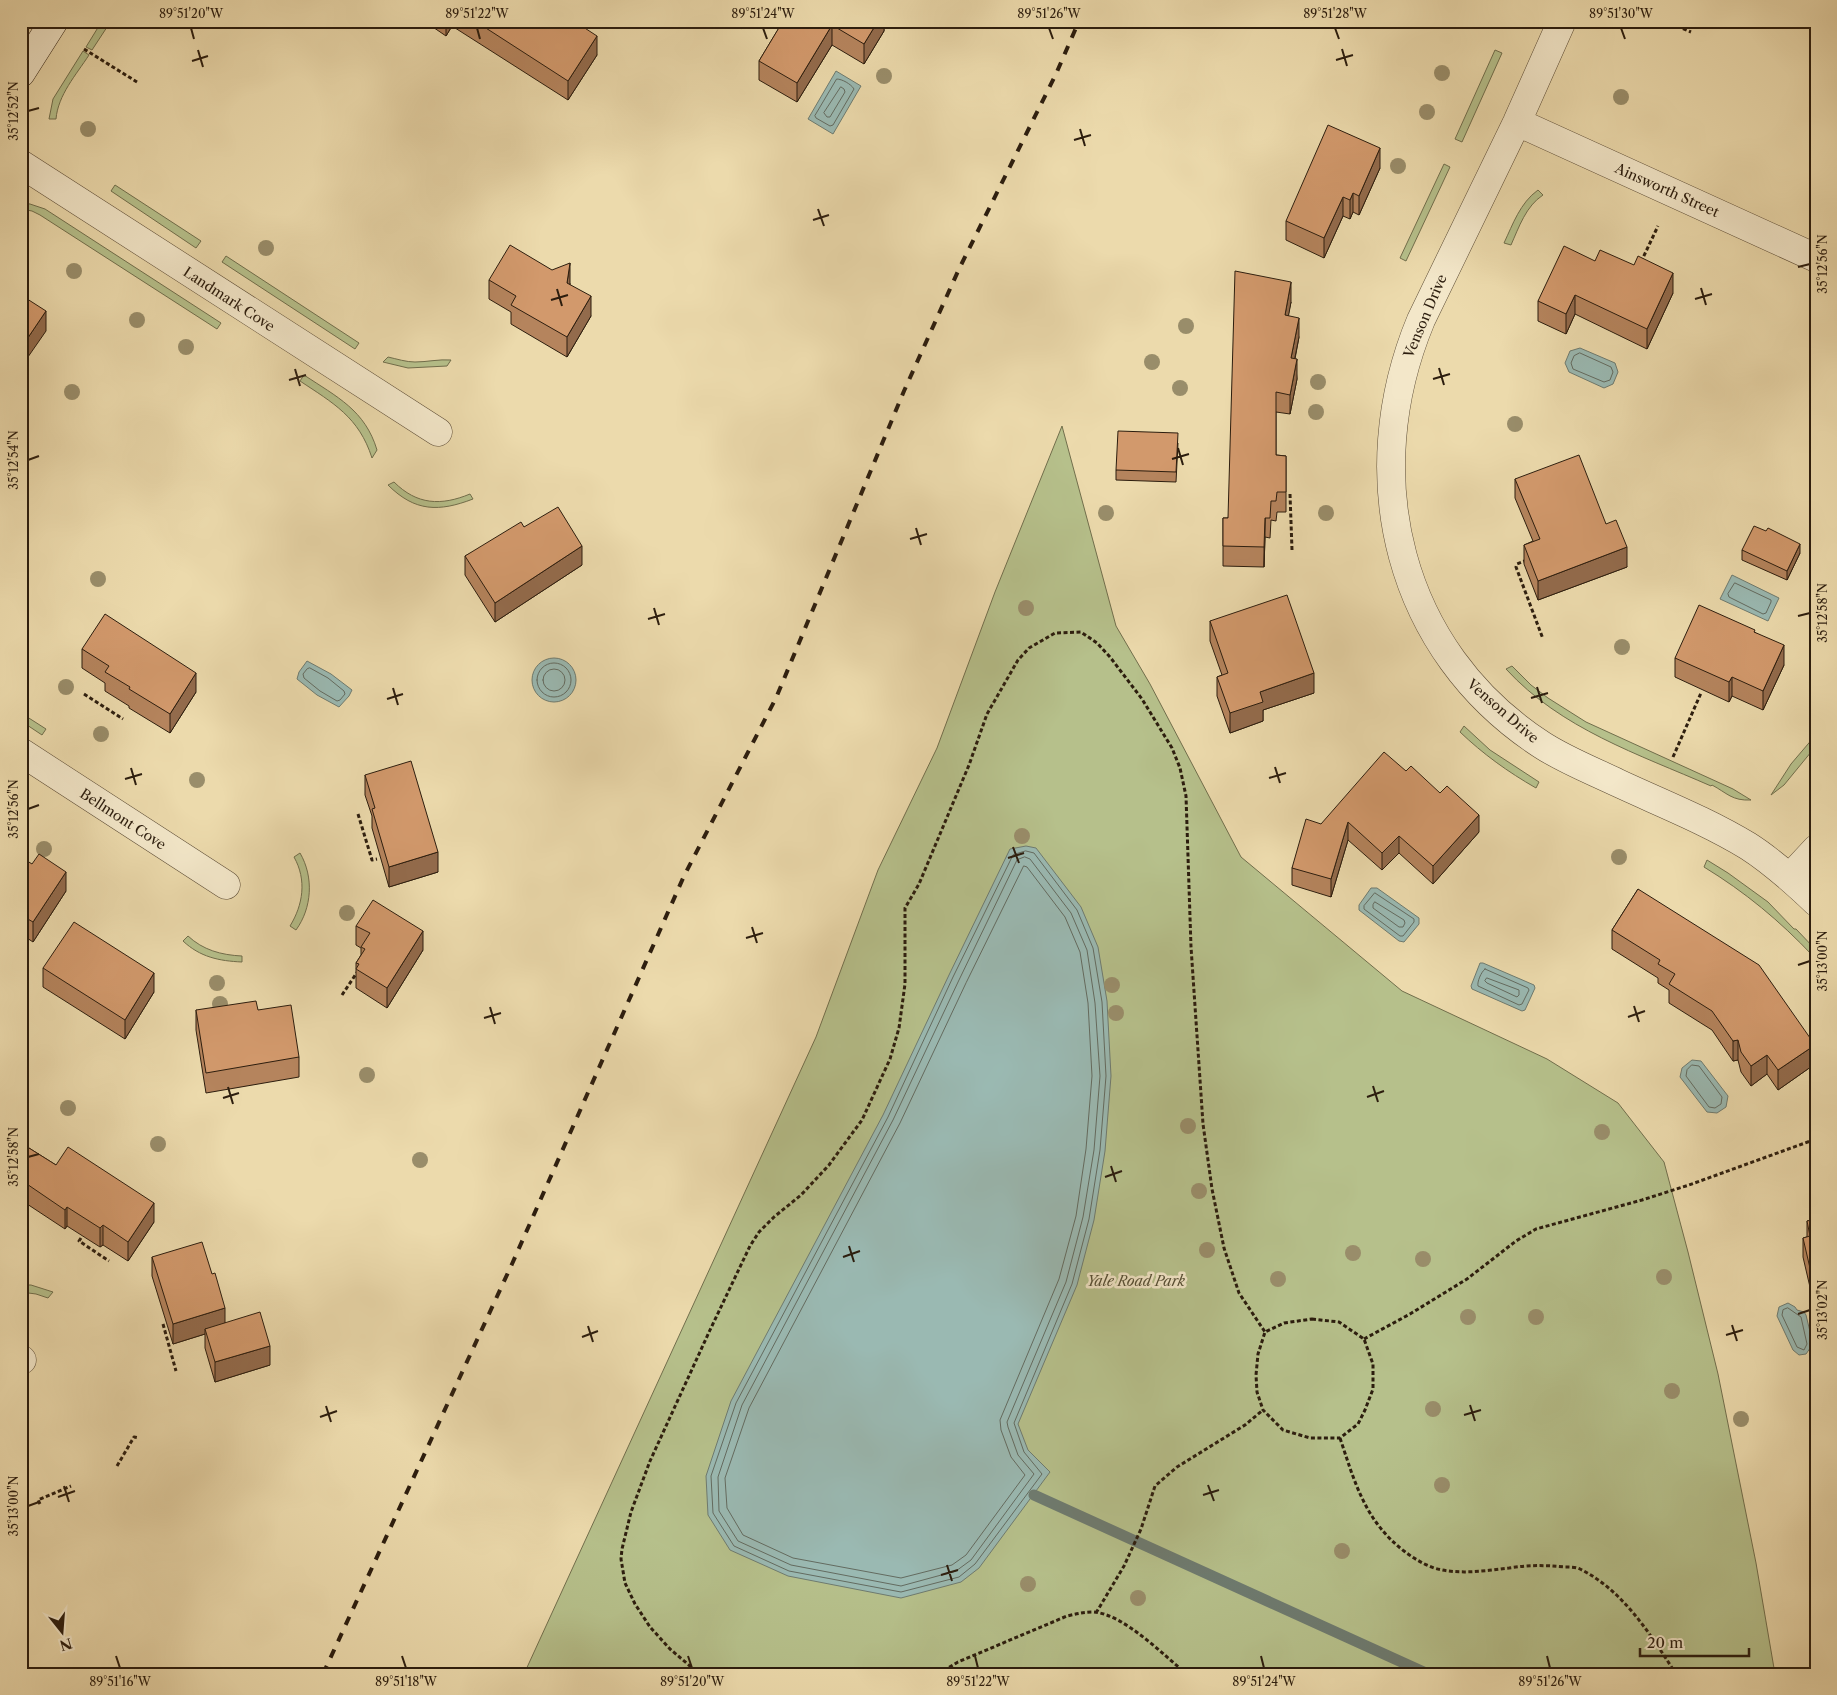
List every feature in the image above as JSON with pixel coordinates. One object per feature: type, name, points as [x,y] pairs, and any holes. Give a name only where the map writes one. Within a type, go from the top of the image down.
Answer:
[{"type":"street","points":[[21,73],[54,21]]},
{"type":"street","name":"Venson Drive","points":[[1562,21],[1517,122],[1420,320],[1401,376],[1396,399],[1391,466],[1392,496],[1398,540],[1408,575],[1436,634],[1463,676],[1508,720],[1542,746],[1707,824],[1747,846],[1790,878],[1816,902]]},
{"type":"street","name":"Ainsworth Street","points":[[1517,122],[1816,258]]},
{"type":"street","name":"Landmark Cove","points":[[21,164],[438,432]]},
{"type":"street","name":"Bellmont Cove","points":[[21,752],[226,885]]},
{"type":"street","points":[[1790,878],[1816,849]]},
{"type":"path","points":[[741,28],[749,21]]},
{"type":"path","points":[[1665,21],[1691,32]]},
{"type":"path","points":[[84,48],[137,82]]},
{"type":"path","points":[[1637,270],[1658,226]]},
{"type":"path","points":[[1290,494],[1292,550]]},
{"type":"path","points":[[1532,558],[1517,564],[1516,567],[1543,639]]},
{"type":"path","points":[[702,1674],[670,1649],[650,1627],[625,1584],[621,1559],[631,1512],[650,1461],[750,1246],[759,1232],[801,1195],[829,1165],[862,1120],[890,1059],[899,1028],[905,984],[905,908],[919,884],[969,765],[987,714],[1018,660],[1029,648],[1055,634],[1081,632],[1103,650],[1142,699],[1172,748],[1180,768],[1186,796],[1191,947],[1202,1124],[1212,1189],[1224,1248],[1239,1293],[1265,1332]]},
{"type":"path","points":[[1673,757],[1702,692]]},
{"type":"path","points":[[84,694],[123,719]]},
{"type":"path","points":[[358,814],[372,860],[377,859]]},
{"type":"path","points":[[342,995],[359,968]]},
{"type":"path","points":[[1364,1339],[1410,1314],[1467,1279],[1516,1241],[1536,1229],[1689,1185],[1816,1139]]},
{"type":"path","points":[[81,1238],[79,1241],[109,1261]]},
{"type":"path","points":[[1312,1319],[1339,1322],[1364,1339],[1373,1364],[1373,1389],[1358,1424],[1340,1438],[1310,1438],[1283,1430],[1263,1410],[1257,1392],[1258,1354],[1265,1332],[1284,1323],[1312,1319]]},
{"type":"path","points":[[163,1324],[176,1371]]},
{"type":"path","points":[[1096,1612],[1124,1566],[1141,1529],[1155,1486],[1177,1468],[1245,1425],[1263,1410]]},
{"type":"path","points":[[117,1466],[134,1437],[138,1438]]},
{"type":"path","points":[[1340,1438],[1354,1481],[1368,1511],[1390,1540],[1416,1560],[1434,1568],[1457,1572],[1486,1571],[1537,1564],[1579,1568],[1619,1595],[1652,1636],[1676,1674]]},
{"type":"path","points":[[40,1504],[38,1500],[71,1486]]},
{"type":"path","points":[[938,1674],[958,1662],[1067,1616],[1083,1612],[1096,1612],[1116,1619],[1148,1641],[1187,1674]]},
{"type":"path","points":[[684,1674],[690,1666]]},
{"type":"green space","points":[[102,21],[111,21],[92,50],[86,47]]},
{"type":"green space","points":[[1495,50],[1502,53],[1462,142],[1455,139]]},
{"type":"green space","points":[[83,51],[89,55],[64,93],[57,110],[56,119],[49,119],[53,99]]},
{"type":"green space","points":[[1444,164],[1450,167],[1406,261],[1400,258]]},
{"type":"green space","points":[[115,185],[201,241],[196,248],[111,191]]},
{"type":"green space","points":[[1538,190],[1543,195],[1528,211],[1511,245],[1504,243],[1522,207]]},
{"type":"green space","points":[[21,203],[45,209],[221,323],[217,329],[40,215],[21,209]]},
{"type":"green space","points":[[226,256],[359,343],[355,349],[222,262]]},
{"type":"green space","points":[[388,357],[412,362],[451,360],[447,366],[408,368],[383,362]]},
{"type":"green space","points":[[304,375],[338,398],[357,414],[372,436],[377,450],[372,458],[367,444],[352,421],[334,404],[300,381]]},
{"type":"green space","name":"Yale Road Park","points":[[1062,426],[1116,626],[1150,684],[1241,857],[1402,991],[1547,1059],[1618,1103],[1664,1162],[1718,1374],[1756,1563],[1775,1674],[524,1674],[816,1037],[878,870],[937,748],[995,592]]},
{"type":"green space","points":[[394,482],[412,495],[430,501],[439,502],[470,494],[473,499],[449,506],[428,507],[418,505],[398,494],[388,485]]},
{"type":"green space","points":[[1512,666],[1531,685],[1548,698],[1586,722],[1733,789],[1751,800],[1734,798],[1712,785],[1629,751],[1576,724],[1528,690],[1506,669]]},
{"type":"green space","points":[[21,713],[46,729],[42,735],[21,721]]},
{"type":"green space","points":[[1464,726],[1490,750],[1539,782],[1536,788],[1478,748],[1460,732]]},
{"type":"green space","points":[[1814,737],[1816,746],[1784,785],[1771,795],[1791,764]]},
{"type":"green space","points":[[300,853],[308,872],[309,892],[305,912],[296,930],[290,926],[298,910],[302,892],[301,875],[294,857]]},
{"type":"green space","points":[[1707,860],[1768,902],[1816,950],[1816,954],[1813,956],[1762,908],[1704,867]]},
{"type":"green space","points":[[188,936],[200,945],[213,951],[242,956],[242,962],[225,961],[196,951],[183,941]]},
{"type":"green space","points":[[21,1285],[31,1285],[53,1292],[48,1298],[21,1292]]},
{"type":"water","points":[[836,71],[861,86],[833,134],[808,119]]},
{"type":"water","points":[[1580,348],[1615,363],[1618,372],[1613,384],[1604,388],[1569,372],[1565,363],[1570,351]]},
{"type":"water","points":[[1732,575],[1779,598],[1768,621],[1720,599]]},
{"type":"water","points":[[554,658],[566,662],[572,668],[576,680],[572,692],[566,698],[554,702],[542,698],[536,692],[532,680],[536,668],[542,662]]},
{"type":"water","points":[[307,661],[331,674],[352,690],[339,707],[317,695],[297,679],[299,672]]},
{"type":"water","points":[[1026,846],[1036,848],[1081,907],[1098,947],[1107,1001],[1111,1076],[1105,1151],[1094,1220],[1077,1285],[1018,1424],[1028,1450],[1050,1472],[979,1568],[961,1582],[901,1598],[788,1576],[730,1550],[708,1515],[706,1476],[731,1401],[883,1115],[1010,849]]},
{"type":"water","points":[[1371,888],[1377,888],[1419,918],[1419,924],[1404,942],[1399,941],[1359,910],[1359,905]]},
{"type":"water","points":[[1480,963],[1534,985],[1535,988],[1525,1010],[1522,1011],[1472,989],[1471,986]]},
{"type":"water","points":[[1692,1060],[1701,1061],[1728,1096],[1726,1107],[1717,1113],[1707,1112],[1680,1077],[1682,1068]]},
{"type":"water","points":[[1788,1303],[1806,1315],[1813,1344],[1806,1354],[1799,1355],[1793,1350],[1777,1316],[1779,1307]]},
{"type":"building","points":[[475,21],[574,21],[597,36],[568,81]]},
{"type":"building","points":[[783,21],[878,21],[864,44],[832,25],[797,83],[759,61]]},
{"type":"building","points":[[1328,125],[1380,148],[1359,196],[1353,193],[1350,200],[1343,197],[1324,238],[1286,221]]},
{"type":"building","points":[[510,245],[552,270],[570,263],[567,283],[591,296],[567,337],[511,305],[516,296],[489,280]]},
{"type":"building","points":[[1564,246],[1595,261],[1600,250],[1634,265],[1638,256],[1673,273],[1647,329],[1575,295],[1566,314],[1538,301]]},
{"type":"building","points":[[1235,271],[1291,282],[1285,315],[1299,318],[1291,358],[1297,359],[1290,395],[1276,392],[1276,455],[1286,456],[1286,492],[1277,492],[1276,501],[1271,501],[1270,518],[1265,518],[1264,547],[1223,546],[1223,518],[1228,518]]},
{"type":"building","points":[[21,295],[46,311],[21,348]]},
{"type":"building","points":[[1118,431],[1178,433],[1176,472],[1116,470]]},
{"type":"building","points":[[1579,455],[1606,524],[1616,520],[1627,547],[1538,581],[1524,545],[1540,539],[1515,479]]},
{"type":"building","points":[[558,507],[582,546],[495,603],[465,556],[521,522],[524,527]]},
{"type":"building","points":[[1754,526],[1766,531],[1768,528],[1800,544],[1787,571],[1742,550]]},
{"type":"building","points":[[1287,595],[1314,673],[1260,692],[1263,702],[1230,713],[1217,677],[1228,673],[1210,621]]},
{"type":"building","points":[[1699,605],[1784,645],[1763,691],[1732,677],[1729,682],[1675,658]]},
{"type":"building","points":[[105,614],[196,673],[170,714],[105,672],[109,666],[82,649]]},
{"type":"building","points":[[1384,752],[1406,771],[1411,766],[1440,793],[1447,786],[1479,815],[1433,866],[1399,836],[1382,853],[1348,822],[1331,879],[1292,868],[1306,819],[1321,824]]},
{"type":"building","points":[[411,761],[438,852],[389,867],[372,809],[375,808],[365,775]]},
{"type":"building","points":[[39,854],[66,872],[33,922],[21,915],[21,857],[32,864]]},
{"type":"building","points":[[1638,889],[1759,965],[1815,1045],[1778,1070],[1767,1055],[1751,1066],[1741,1052],[1738,1040],[1733,1041],[1712,1011],[1669,984],[1675,974],[1658,964],[1660,960],[1612,930]]},
{"type":"building","points":[[373,900],[423,931],[387,988],[356,969],[359,964],[356,963],[365,949],[361,947],[370,933],[356,926]]},
{"type":"building","points":[[74,922],[154,973],[125,1020],[43,968]]},
{"type":"building","points":[[256,1001],[258,1010],[291,1005],[299,1057],[206,1073],[196,1010]]},
{"type":"building","points":[[21,1143],[56,1165],[68,1147],[154,1203],[128,1242],[103,1225],[100,1228],[67,1207],[65,1210],[21,1180]]},
{"type":"building","points":[[1816,1219],[1816,1294],[1803,1238],[1810,1236],[1807,1221]]},
{"type":"building","points":[[202,1242],[212,1274],[215,1273],[225,1308],[173,1324],[152,1257]]},
{"type":"building","points":[[260,1312],[270,1346],[215,1362],[205,1329]]},
{"type":"waterway","points":[[1034,1495],[1428,1674]]},
{"type":"railway","points":[[323,1674],[512,1264],[684,876],[776,698],[904,391],[959,269],[1056,74],[1079,21]]}]
